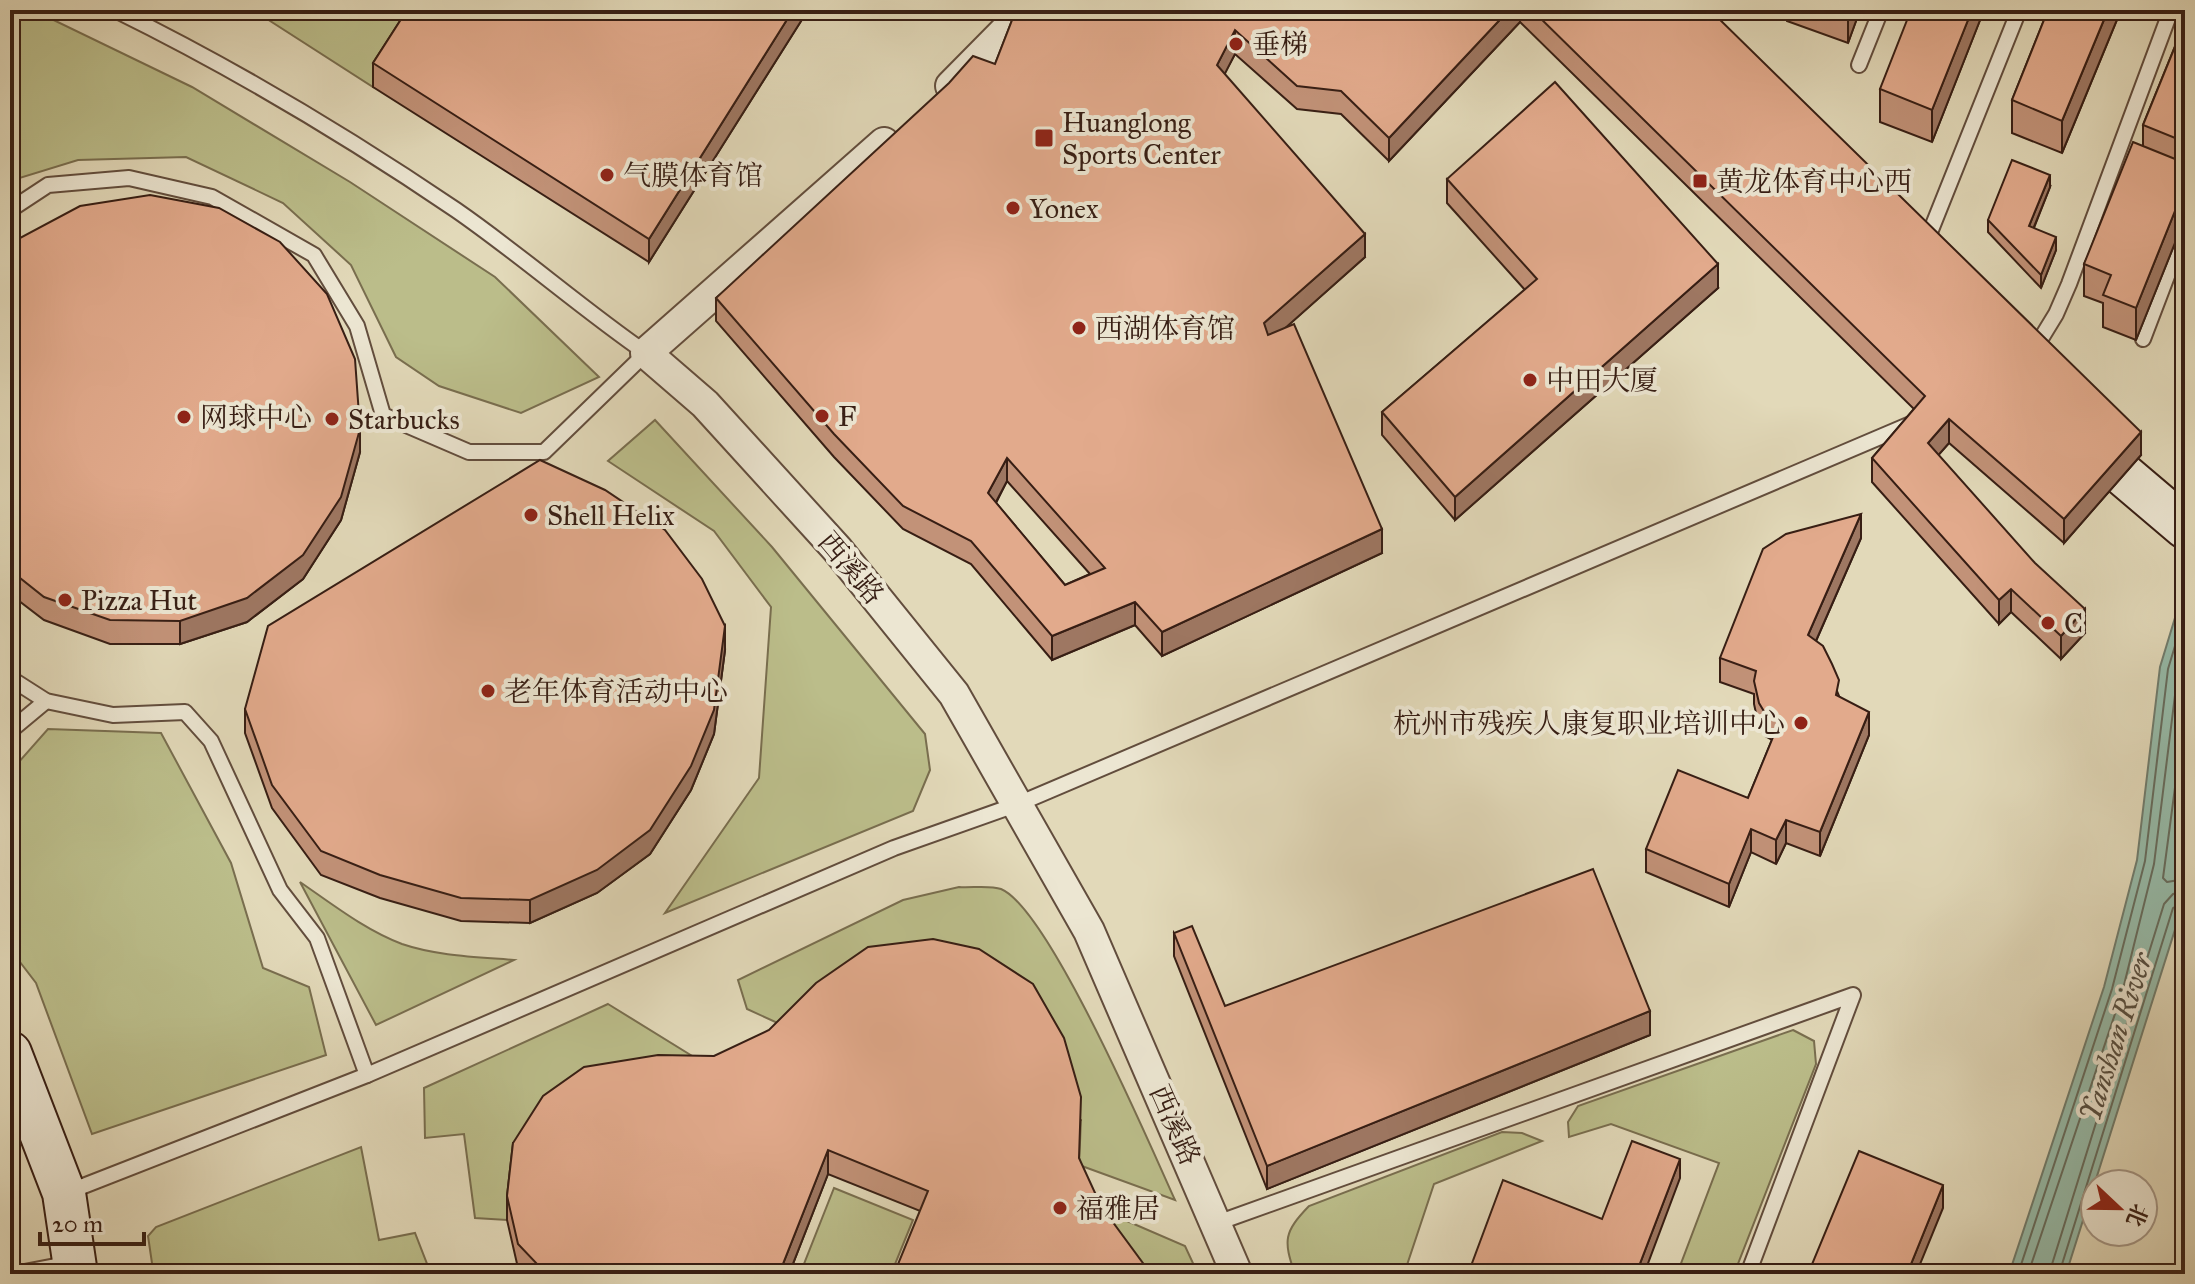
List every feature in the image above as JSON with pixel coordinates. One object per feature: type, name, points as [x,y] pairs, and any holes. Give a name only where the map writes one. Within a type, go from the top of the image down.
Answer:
[{"type":"street","points":[[933,102],[1026,10]]},
{"type":"street","points":[[646,353],[909,122]]},
{"type":"street","name":"西溪路","points":[[646,353],[705,404],[837,549],[954,694],[1089,931],[1237,1274]]},
{"type":"street","points":[[2047,410],[2185,527]]},
{"type":"street","points":[[10,1053],[64,1193],[76,1268]]},
{"type":"lane","points":[[10,210],[48,185],[129,178],[212,197],[314,255],[357,326],[383,415],[469,452],[544,452],[646,353],[458,212],[331,129],[190,47],[115,10]]},
{"type":"lane","points":[[1859,65],[1881,10]]},
{"type":"lane","points":[[1920,255],[2019,10]]},
{"type":"lane","points":[[2012,372],[2056,314],[2123,160],[2171,10]]},
{"type":"lane","points":[[2143,339],[2185,229]]},
{"type":"lane","points":[[64,1193],[367,1075],[894,848],[1018,804],[1925,418]]},
{"type":"lane","points":[[10,678],[46,701],[113,715],[185,712],[211,741],[280,890],[317,938],[367,1075]]},
{"type":"lane","points":[[10,731],[46,701]]},
{"type":"lane","points":[[1217,1223],[1853,995],[1748,1274]]},
{"type":"lane","points":[[14,1274],[76,1268]]},
{"type":"shaded area","points":[[10,10],[33,10],[192,87],[350,182],[495,277],[599,377],[521,413],[439,386],[396,357],[351,265],[283,203],[186,157],[78,160],[10,181]]},
{"type":"shaded area","points":[[253,10],[411,10],[373,87]]},
{"type":"shaded area","points":[[655,420],[772,547],[925,734],[930,770],[913,811],[665,913],[759,778],[771,607],[714,531],[608,461]]},
{"type":"shaded area","points":[[48,729],[161,733],[231,863],[263,968],[309,987],[326,1055],[92,1134],[36,983],[10,949],[10,772]]},
{"type":"shaded area","points":[[300,882],[362,924],[402,944],[443,954],[514,960],[376,1025]]},
{"type":"shaded area","points":[[959,887],[1001,889],[1021,906],[1045,938],[1096,1031],[1175,1200],[1079,1165],[1081,1120],[793,1030],[747,1009],[738,980],[903,900]]},
{"type":"shaded area","points":[[608,1004],[723,1075],[513,1166],[507,1220],[475,1218],[464,1134],[425,1138],[424,1088]]},
{"type":"shaded area","points":[[1793,1030],[1814,1041],[1816,1064],[1734,1274],[1677,1274],[1719,1163],[1611,1124],[1569,1137],[1568,1122],[1578,1106]]},
{"type":"shaded area","points":[[1502,1132],[1522,1133],[1542,1141],[1434,1184],[1404,1274],[1295,1274],[1288,1237],[1309,1206]]},
{"type":"shaded area","points":[[361,1147],[379,1240],[415,1233],[431,1274],[215,1274],[213,1267],[153,1270],[148,1236],[156,1227]]},
{"type":"shaded area","points":[[834,1188],[913,1220],[891,1274],[800,1274]]},
{"type":"shaded area","points":[[1090,1205],[1185,1246],[1198,1274],[1134,1274]]},
{"type":"water","name":"Yanshan River","points":[[2185,585],[2185,898],[2100,1168],[2079,1168],[2079,1233],[2066,1274],[2009,1274],[2104,987],[2137,860],[2160,667]]},
{"type":"building","name":"气膜体育馆","points":[[407,10],[793,10],[649,239],[373,63]]},
{"type":"building","name":"西湖体育馆","points":[[1016,10],[1509,10],[1389,138],[1341,91],[1297,86],[1235,30],[1217,65],[1365,234],[1264,323],[1268,335],[1294,324],[1382,529],[1162,632],[1135,602],[1052,636],[971,541],[903,506],[834,434],[716,298],[949,83],[973,56],[995,64]],"holes":[[[1007,458],[1105,568],[1065,585],[988,493]]]},
{"type":"building","points":[[1532,10],[1710,10],[2141,432],[2064,519],[1949,419],[1928,443],[2035,563],[2085,609],[2061,636],[2011,589],[1999,600],[1872,458],[1925,396]]},
{"type":"building","points":[[1911,10],[1972,10],[1932,110],[1880,89]]},
{"type":"building","points":[[2048,10],[2108,10],[2062,121],[2012,100]]},
{"type":"building","points":[[2185,22],[2185,142],[2143,125]]},
{"type":"building","points":[[1555,82],[1718,264],[1455,497],[1382,412],[1537,279],[1447,179]]},
{"type":"building","points":[[2133,142],[2185,163],[2185,186],[2136,308],[2103,295],[2111,275],[2084,264]]},
{"type":"building","points":[[2012,160],[2050,175],[2029,226],[2056,237],[2041,275],[1988,220]]},
{"type":"building","name":"网球中心","points":[[150,195],[219,208],[280,242],[327,294],[355,359],[360,429],[341,497],[303,555],[247,598],[180,621],[110,620],[44,597],[10,570],[10,247],[18,239],[80,206]]},
{"type":"building","name":"老年体育活动中心","points":[[540,460],[605,490],[665,530],[702,579],[725,626],[714,710],[691,766],[650,830],[597,870],[530,900],[461,898],[380,875],[321,851],[272,785],[245,709],[268,626]]},
{"type":"building","name":"杭州市残疾人康复职业培训中心","points":[[1861,514],[1808,635],[1823,646],[1832,664],[1839,680],[1836,695],[1869,712],[1820,832],[1786,820],[1776,840],[1751,829],[1729,884],[1646,849],[1678,770],[1748,798],[1780,720],[1765,713],[1759,703],[1754,681],[1756,671],[1720,658],[1763,549],[1786,534]]},
{"type":"building","points":[[1593,869],[1650,1011],[1267,1166],[1174,933],[1192,926],[1225,1006]]},
{"type":"building","points":[[933,939],[979,949],[1033,984],[1064,1038],[1081,1097],[1079,1158],[1101,1206],[1151,1274],[894,1274],[928,1191],[828,1150],[779,1274],[562,1274],[537,1264],[518,1244],[507,1196],[513,1143],[543,1096],[584,1067],[658,1055],[714,1056],[769,1030],[816,983],[868,947]]},
{"type":"building","points":[[1632,1141],[1680,1159],[1636,1274],[1468,1274],[1503,1180],[1602,1219]]},
{"type":"building","points":[[1859,1151],[1943,1185],[1907,1274],[1808,1274]]},
{"type":"place","name":"垂梯","points":[[1236,44]]},
{"type":"place","name":"Huanglong Sports Center","points":[[1044,138]]},
{"type":"place","name":"气膜体育馆","points":[[607,175]]},
{"type":"place","name":"黄龙体育中心西","points":[[1700,181]]},
{"type":"place","name":"Yonex","points":[[1013,208]]},
{"type":"place","name":"西湖体育馆","points":[[1079,328]]},
{"type":"place","name":"中田大厦","points":[[1530,380]]},
{"type":"place","name":"F","points":[[822,416]]},
{"type":"place","name":"网球中心","points":[[184,417]]},
{"type":"place","name":"Starbucks","points":[[332,419]]},
{"type":"place","name":"Shell Helix","points":[[531,515]]},
{"type":"place","name":"Pizza Hut","points":[[65,600]]},
{"type":"place","name":"C","points":[[2048,623]]},
{"type":"place","name":"老年体育活动中心","points":[[488,691]]},
{"type":"place","name":"杭州市残疾人康复职业培训中心","points":[[1801,723]]},
{"type":"place","name":"福雅居","points":[[1060,1208]]}]
